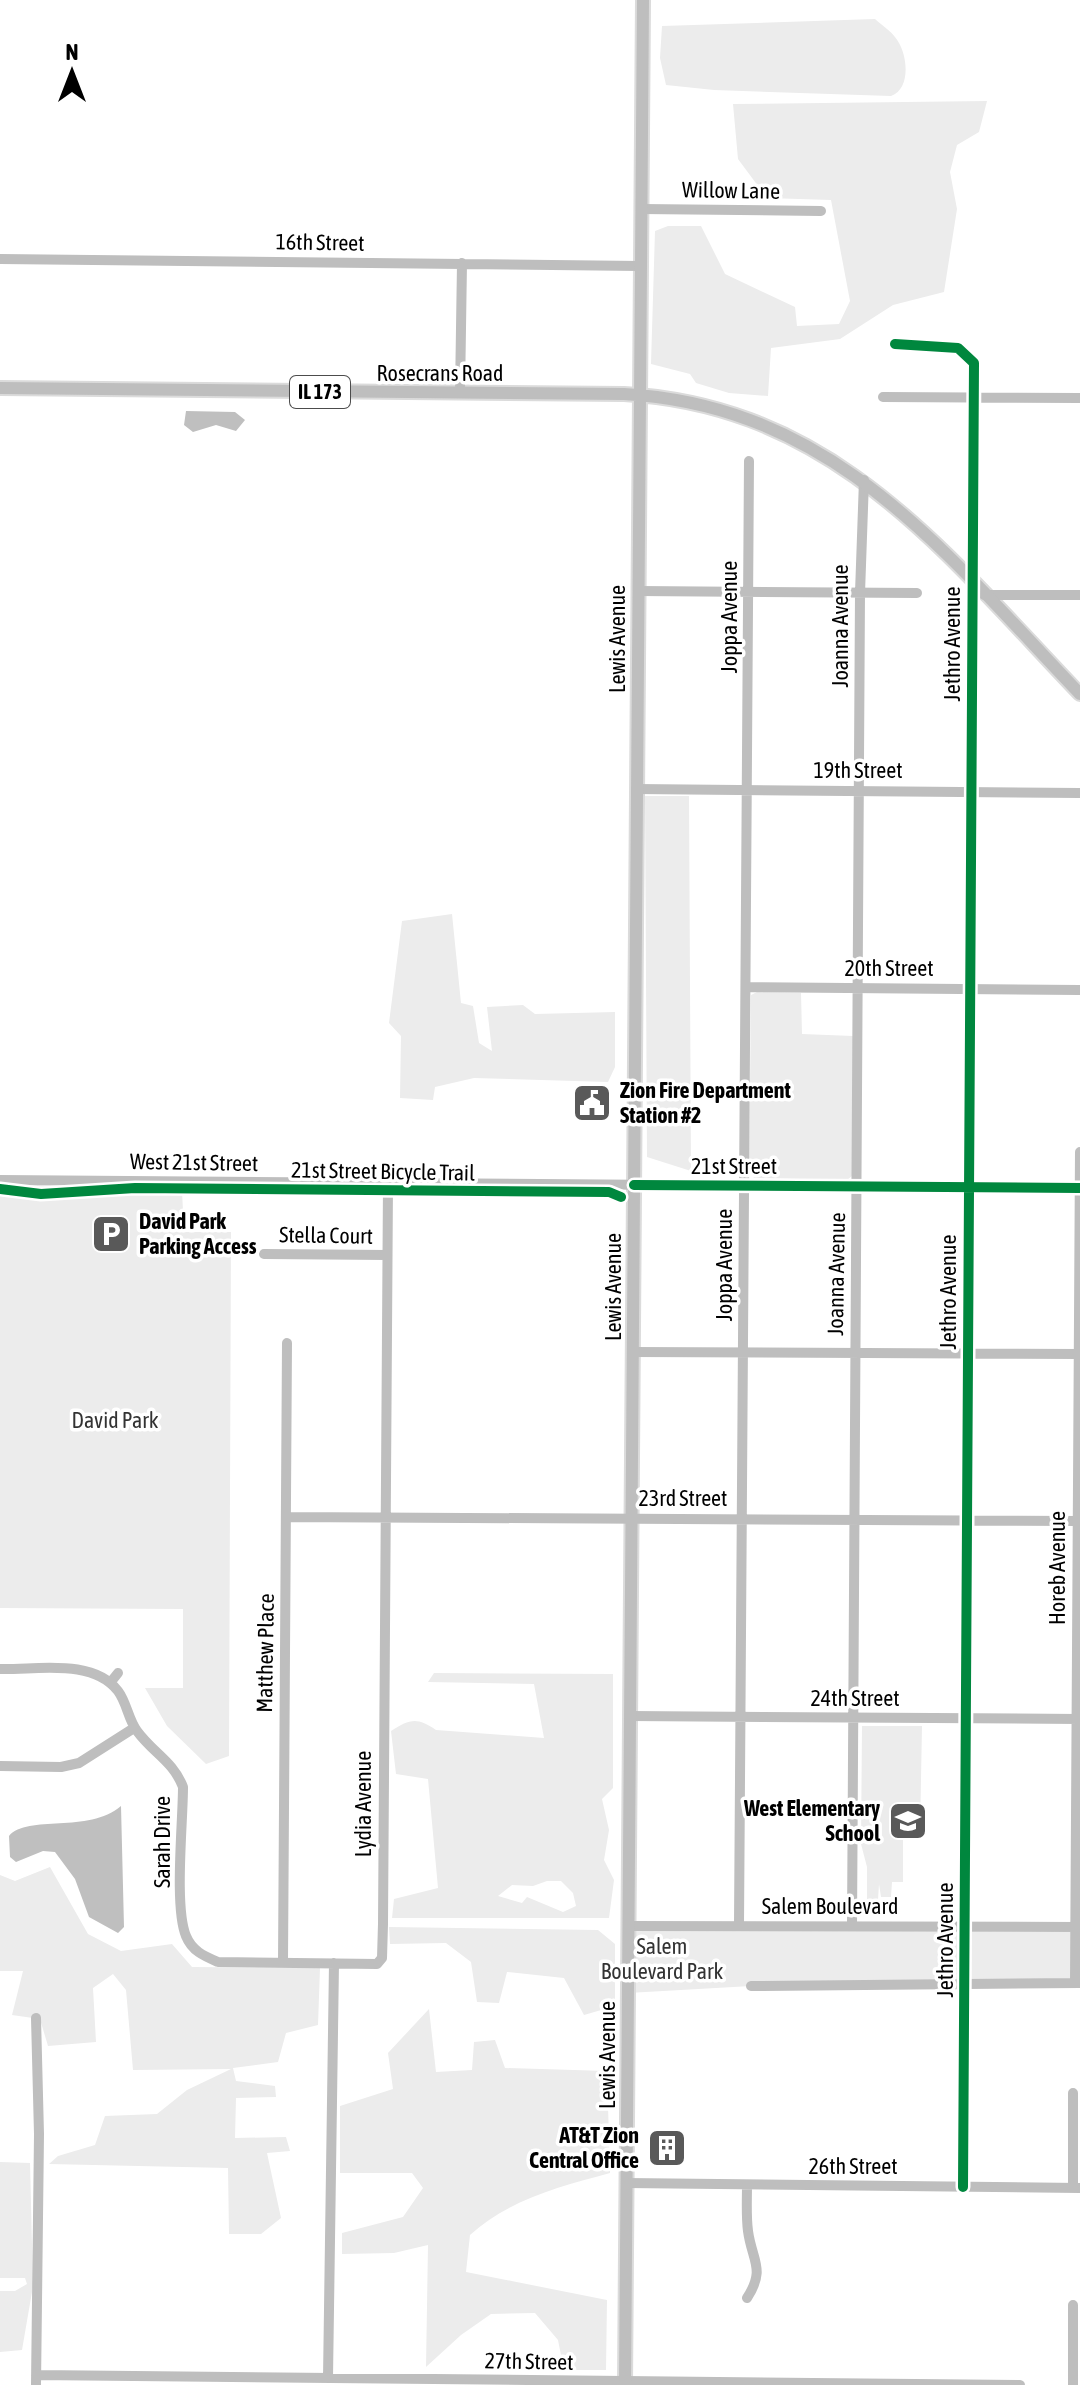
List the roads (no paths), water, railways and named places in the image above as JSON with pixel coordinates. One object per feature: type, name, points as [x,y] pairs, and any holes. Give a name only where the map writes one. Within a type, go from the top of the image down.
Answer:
[{"type":"main road","name":"Lewis Avenue","points":[[625,2383],[643,0]]},
{"type":"main road","name":"Rosecrans Road","points":[[0,388],[640,395]]},
{"type":"main road","name":"IL 173","points":[[640,395],[715,408],[750,419],[794,437],[864,480],[910,519],[1080,694]]},
{"type":"street","name":"Willow Lane","points":[[641,209],[821,211]]},
{"type":"street","name":"16th Street","points":[[0,259],[640,266]]},
{"type":"street","points":[[460,393],[462,263]]},
{"type":"street","name":"Jethro Avenue","points":[[895,344],[969,349],[974,363],[963,2187]]},
{"type":"street","points":[[883,397],[1080,398]]},
{"type":"street","name":"Joppa Avenue","points":[[739,1925],[749,461]]},
{"type":"street","name":"Joanna Avenue","points":[[852,1926],[860,593],[864,480]]},
{"type":"street","points":[[638,591],[917,593]]},
{"type":"street","points":[[984,595],[1080,595]]},
{"type":"street","name":"19th Street","points":[[636,789],[1080,793]]},
{"type":"street","name":"20th Street","points":[[747,987],[1080,990]]},
{"type":"street","name":"Horeb Avenue","points":[[1078,1983],[1080,1152]]},
{"type":"street","name":"West 21st Street","points":[[0,1180],[388,1184]]},
{"type":"street","name":"21st Street","points":[[388,1184],[1080,1188]]},
{"type":"street","name":"Lydia Avenue","points":[[334,1963],[377,1964],[382,1958],[388,1184]]},
{"type":"street","name":"Stella Court","points":[[264,1254],[387,1255]]},
{"type":"street","name":"Matthew Place","points":[[283,1962],[287,1343]]},
{"type":"street","points":[[633,1352],[1080,1354]]},
{"type":"street","name":"23rd Street","points":[[286,1517],[1079,1521]]},
{"type":"street","points":[[0,1669],[83,1669],[110,1683],[118,1673]]},
{"type":"street","name":"Sarah Drive","points":[[110,1683],[120,1693],[134,1728],[177,1770],[183,1787],[182,1921],[191,1945],[203,1956],[218,1962],[334,1963]]},
{"type":"street","name":"24th Street","points":[[630,1716],[1078,1719]]},
{"type":"street","points":[[0,1766],[79,1763],[134,1728]]},
{"type":"street","name":"Salem Boulevard","points":[[628,1926],[1078,1927]]},
{"type":"street","points":[[328,2378],[334,1963]]},
{"type":"street","points":[[751,1986],[1078,1983]]},
{"type":"street","points":[[36,2018],[39,2134],[36,2380]]},
{"type":"street","points":[[1073,2093],[1076,2188]]},
{"type":"street","name":"26th Street","points":[[626,2183],[1076,2188]]},
{"type":"street","points":[[747,2185],[748,2232],[758,2282],[747,2298]]},
{"type":"street","points":[[1073,2305],[1073,2385]]},
{"type":"street","name":"27th Street","points":[[36,2380],[280,2381],[328,2378],[470,2382],[1020,2385]]},
{"type":"place","name":"Zion Fire Department Station #2","points":[[592,1103]]},
{"type":"place","name":"David Park Parking Access","points":[[111,1234]]},
{"type":"place","name":"West Elementary School","points":[[908,1821]]},
{"type":"place","name":"AT&T Zion Central Office","points":[[667,2148]]},
{"type":"park label","name":"David Park","points":[[115,1420]]},
{"type":"park label","name":"Salem Boulevard Park","points":[[662,1958]]}]
